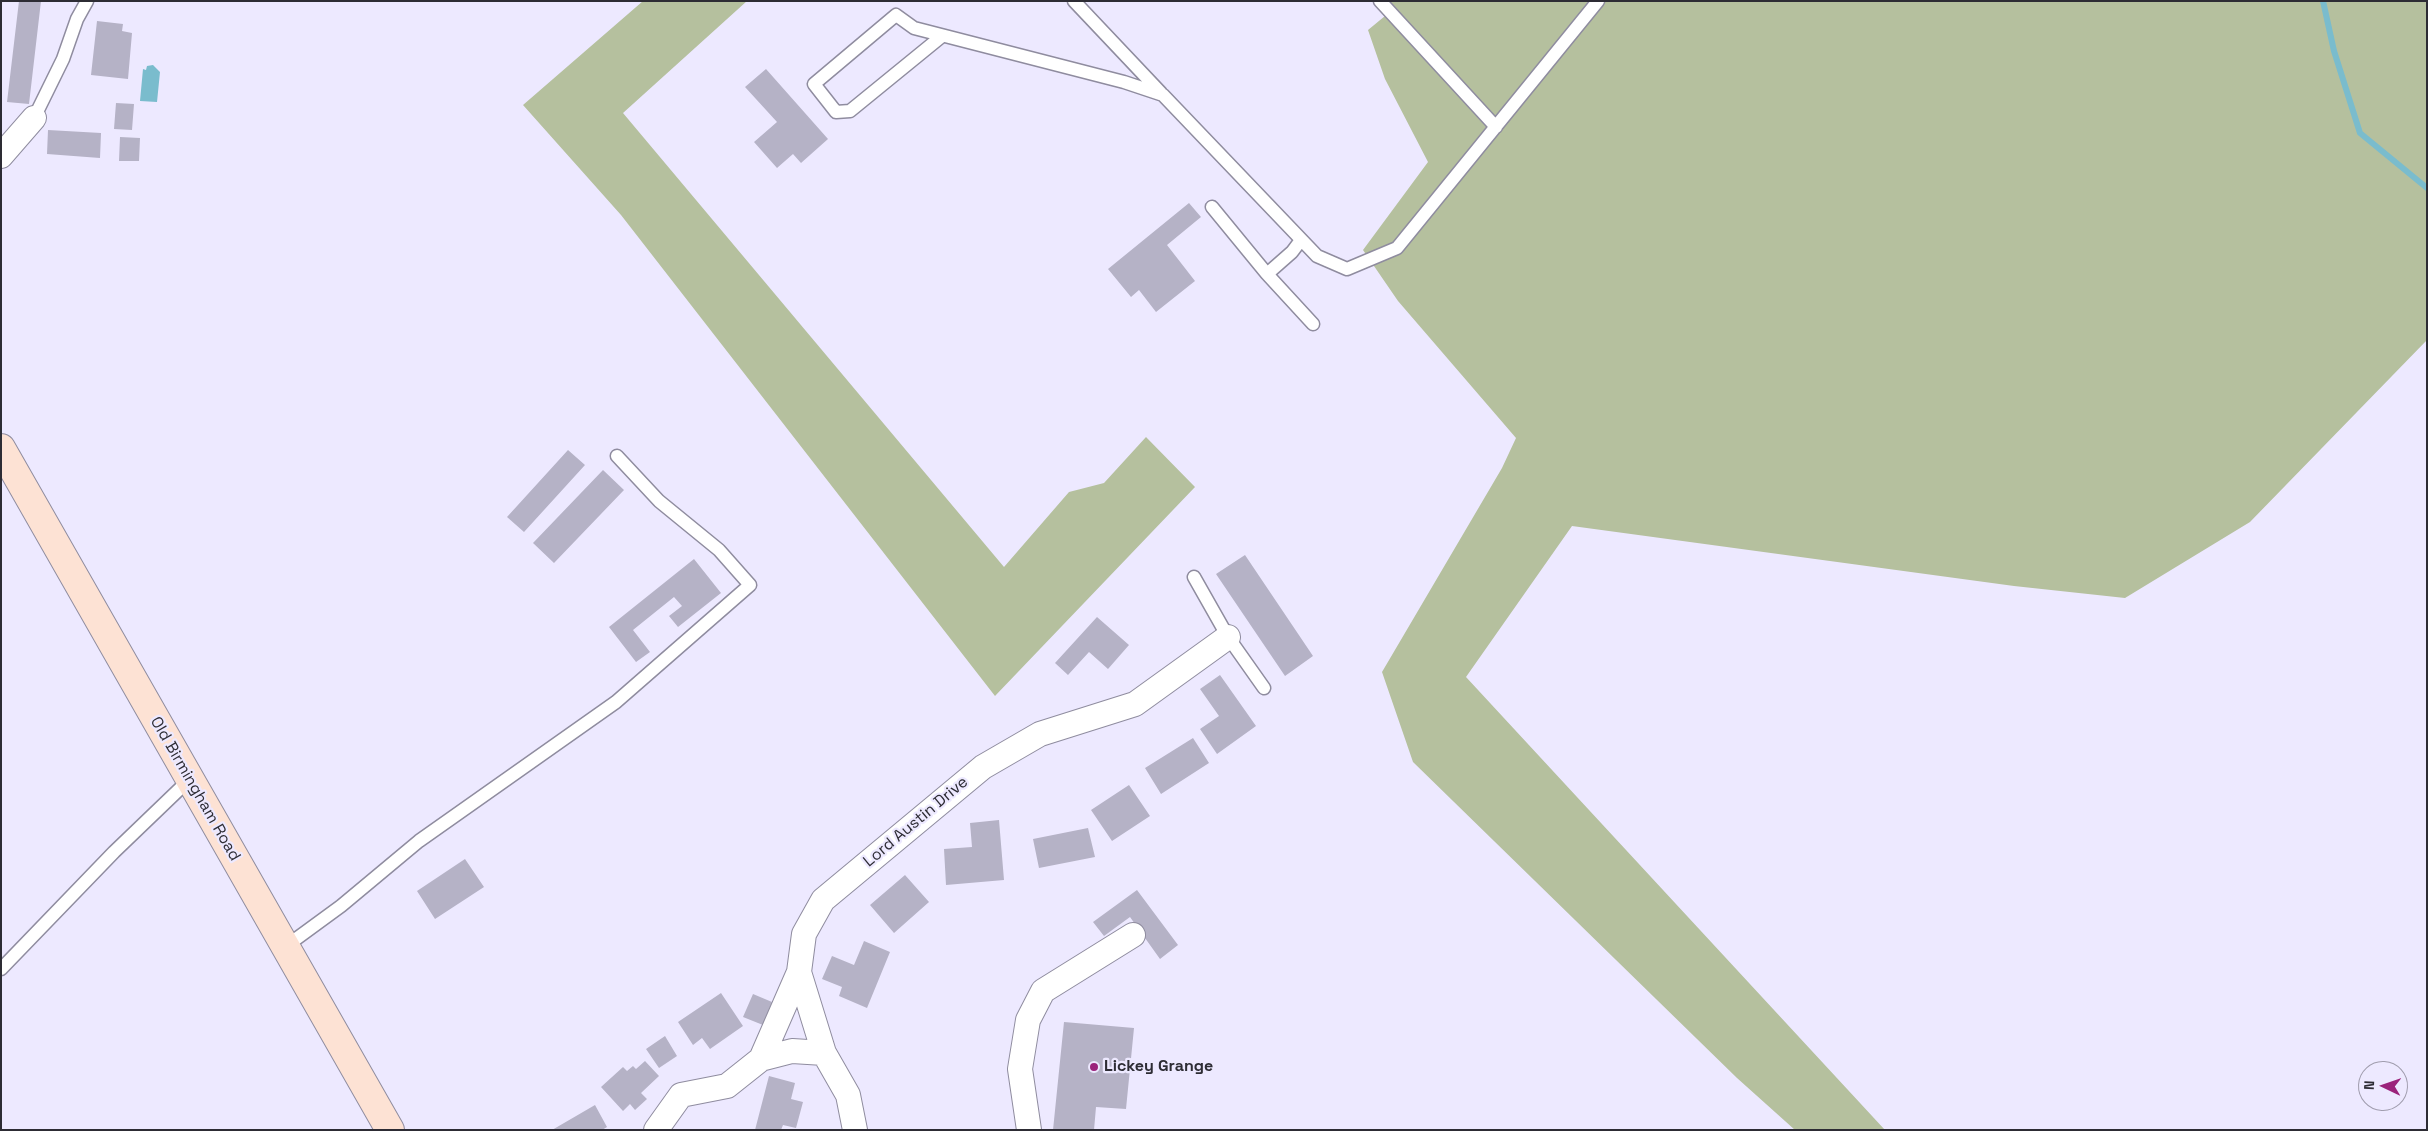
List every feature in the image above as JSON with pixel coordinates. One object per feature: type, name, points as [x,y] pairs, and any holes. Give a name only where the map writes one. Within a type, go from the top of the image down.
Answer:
[{"type":"main road","name":"Old Birmingham Road","points":[[1,448],[390,1130]]},
{"type":"street","points":[[1,156],[34,118]]},
{"type":"street","name":"Lord Austin Drive","points":[[855,1130],[848,1095],[824,1053],[799,972],[804,934],[823,900],[982,767],[1040,734],[1135,704],[1228,636]]},
{"type":"street","points":[[1029,1130],[1020,1069],[1028,1020],[1043,991],[1132,935]]},
{"type":"street","points":[[761,1059],[799,972]]},
{"type":"street","points":[[656,1130],[681,1094],[727,1086],[761,1059],[792,1051],[824,1053]]},
{"type":"lane","points":[[34,118],[63,59],[76,20],[87,1]]},
{"type":"lane","points":[[1074,1],[1317,256],[1347,269],[1397,248],[1598,1]]},
{"type":"lane","points":[[1380,1],[1496,127]]},
{"type":"lane","points":[[942,36],[850,111],[836,112],[814,84],[896,15],[914,28],[1124,82],[1163,95]]},
{"type":"lane","points":[[1212,207],[1267,274],[1313,324]]},
{"type":"lane","points":[[1267,274],[1301,240]]},
{"type":"lane","points":[[285,947],[341,906],[419,841],[616,702],[750,585],[719,550],[659,501],[617,456]]},
{"type":"lane","points":[[1194,577],[1228,636],[1264,688]]},
{"type":"lane","points":[[1,969],[114,852],[190,779]]},
{"type":"green space","points":[[643,1],[747,1],[623,113],[1004,567],[1069,492],[1104,483],[1146,437],[1195,487],[995,696],[621,215],[523,105]]},
{"type":"green space","points":[[1372,1],[2427,1],[2427,340],[2250,522],[2125,598],[2014,586],[1572,526],[1466,677],[1885,1130],[1795,1130],[1737,1078],[1413,762],[1382,672],[1502,468],[1516,438],[1398,301],[1363,250],[1428,162],[1385,79],[1368,30],[1385,16]]},
{"type":"water","points":[[153,65],[160,72],[157,102],[140,101],[143,69],[146,70],[147,66]]},
{"type":"building","points":[[19,1],[41,1],[29,104],[7,102]]},
{"type":"building","points":[[97,21],[123,24],[122,31],[132,33],[128,79],[91,75]]},
{"type":"building","points":[[766,69],[828,139],[801,163],[793,154],[777,168],[754,142],[777,122],[745,87]]},
{"type":"building","points":[[116,103],[134,104],[132,130],[114,129]]},
{"type":"building","points":[[48,130],[101,133],[100,158],[47,154]]},
{"type":"building","points":[[120,137],[140,138],[139,161],[119,161]]},
{"type":"building","points":[[1189,203],[1201,217],[1167,245],[1195,281],[1156,312],[1139,290],[1131,297],[1108,269]]},
{"type":"building","points":[[568,450],[585,465],[524,532],[507,517]]},
{"type":"building","points":[[603,470],[624,490],[554,563],[533,543]]},
{"type":"building","points":[[1245,555],[1313,656],[1285,676],[1216,574]]},
{"type":"building","points":[[694,559],[721,593],[678,627],[669,616],[682,606],[674,597],[633,630],[650,652],[636,662],[609,627]]},
{"type":"building","points":[[1097,617],[1129,645],[1108,669],[1089,652],[1068,675],[1055,663]]},
{"type":"building","points":[[1220,675],[1256,726],[1217,754],[1200,729],[1219,716],[1200,689]]},
{"type":"building","points":[[1193,738],[1209,763],[1161,794],[1145,768]]},
{"type":"building","points":[[1129,785],[1150,816],[1112,841],[1091,810]]},
{"type":"building","points":[[999,820],[1004,880],[946,885],[944,849],[972,847],[970,823]]},
{"type":"building","points":[[1088,828],[1095,857],[1039,868],[1033,839]]},
{"type":"building","points":[[465,859],[484,887],[435,919],[417,891]]},
{"type":"building","points":[[905,875],[929,902],[894,933],[870,905]]},
{"type":"building","points":[[1137,890],[1178,945],[1160,959],[1130,917],[1104,936],[1093,922]]},
{"type":"building","points":[[864,941],[890,952],[867,1008],[839,996],[842,987],[822,979],[832,956],[854,965]]},
{"type":"building","points":[[721,993],[743,1026],[710,1049],[702,1038],[693,1045],[678,1022]]},
{"type":"building","points":[[753,994],[772,1002],[763,1025],[743,1017]]},
{"type":"building","name":"Lickey Grange","points":[[1064,1022],[1134,1028],[1126,1109],[1096,1107],[1094,1130],[1053,1130]]},
{"type":"building","points":[[665,1036],[677,1056],[659,1068],[646,1049]]},
{"type":"building","points":[[645,1061],[659,1076],[641,1093],[647,1099],[635,1110],[630,1104],[623,1111],[601,1087],[623,1067],[627,1071],[633,1066],[636,1069]]},
{"type":"building","points":[[769,1076],[795,1083],[791,1099],[803,1102],[796,1128],[783,1125],[781,1130],[755,1130]]},
{"type":"building","points":[[595,1105],[607,1127],[602,1130],[552,1130]]},
{"type":"waterway","points":[[2323,1],[2334,51],[2360,133],[2427,188]]},
{"type":"place","name":"Lickey Grange","points":[[1094,1067]]}]
